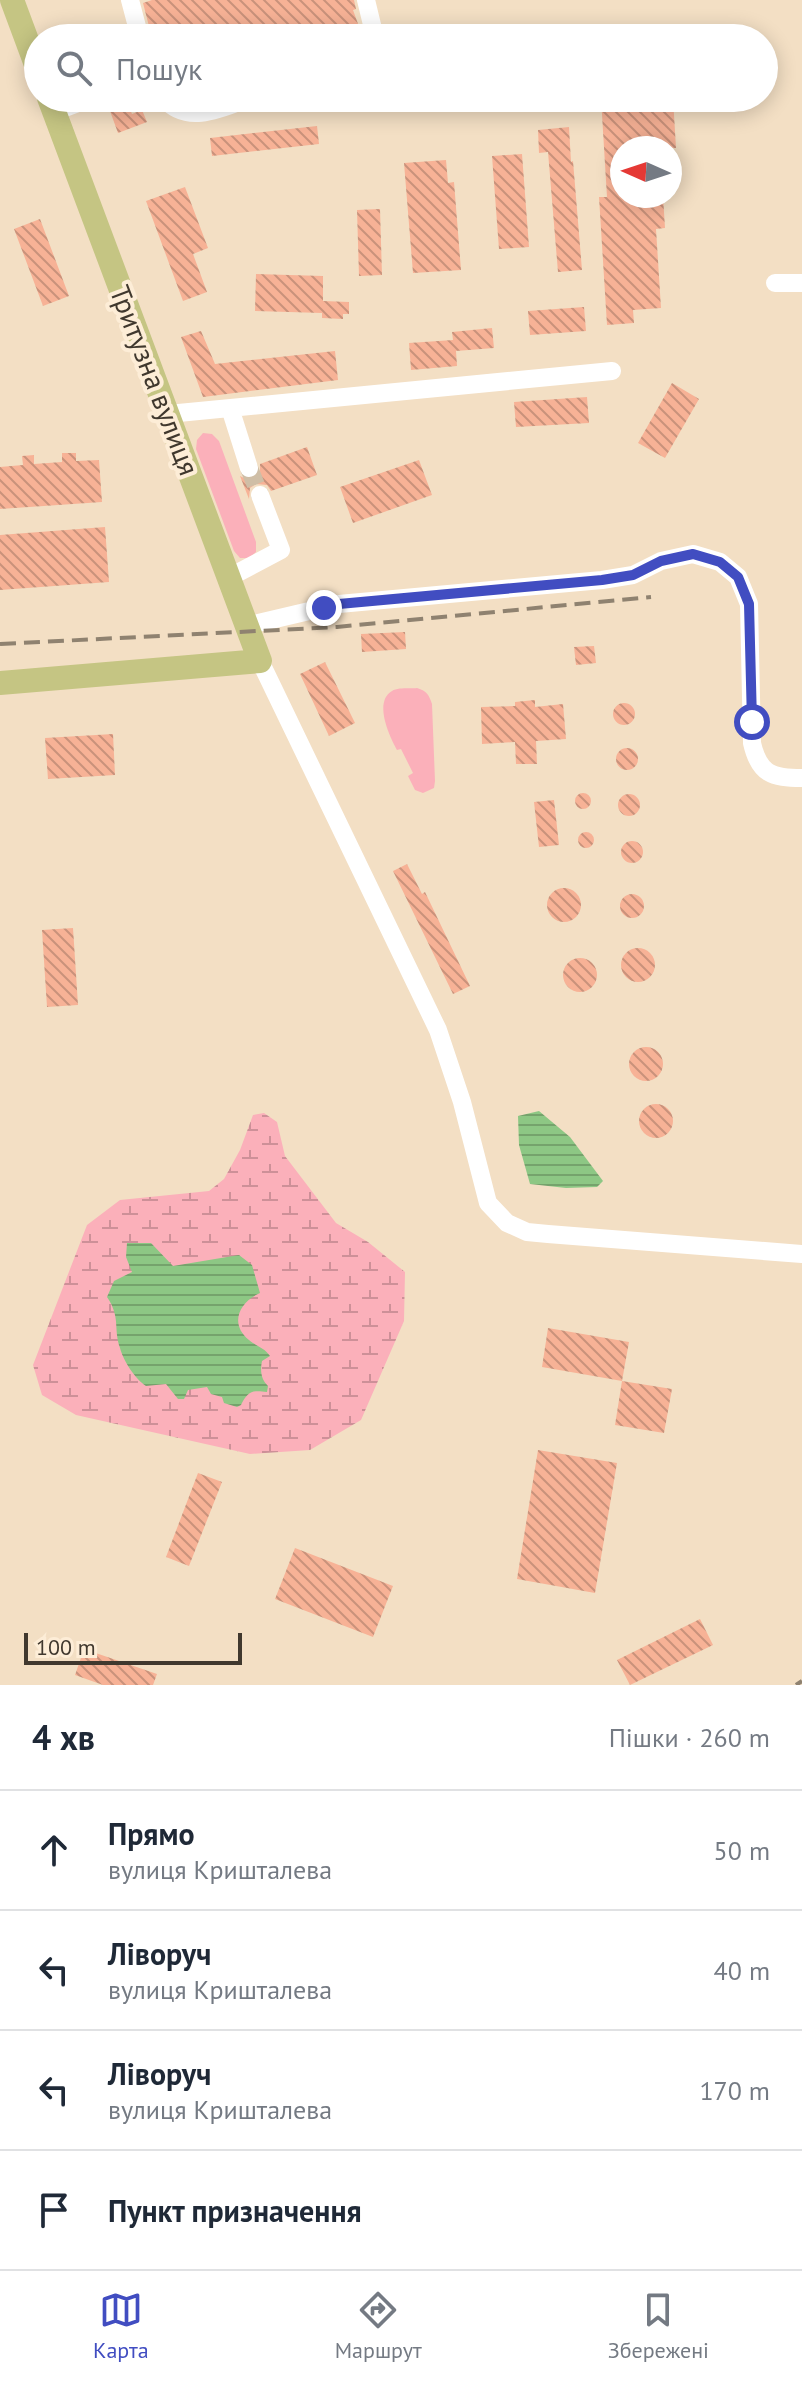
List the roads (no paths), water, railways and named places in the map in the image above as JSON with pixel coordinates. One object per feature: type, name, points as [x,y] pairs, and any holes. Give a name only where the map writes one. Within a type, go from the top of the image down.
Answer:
[{"type":"main road","points":[[12,0],[24,32]]},
{"type":"main road","name":"Тритузна вулиця","points":[[54,112],[260,661]]},
{"type":"main road","points":[[0,683],[260,661]]},
{"type":"street","points":[[130,0],[136,24]]},
{"type":"street","points":[[366,0],[372,24]]},
{"type":"street","points":[[182,112],[213,112]]},
{"type":"street","points":[[775,283],[802,283]]},
{"type":"street","points":[[168,414],[612,371]]},
{"type":"street","points":[[230,408],[249,468]]},
{"type":"street","points":[[228,578],[281,550],[260,495]]},
{"type":"street","points":[[246,626],[339,604],[602,580],[633,575],[661,561],[693,554],[720,562],[738,577],[749,604],[752,743],[756,762],[771,774],[802,778]]},
{"type":"street","points":[[260,661],[438,1030],[462,1102],[488,1203],[497,1213],[507,1223],[527,1232],[802,1254]]},
{"type":"tunnel","points":[[249,468],[260,495]]},
{"type":"railway","points":[[0,644],[337,627],[651,597]]},
{"type":"railway","points":[[796,1685],[802,1681]]}]
